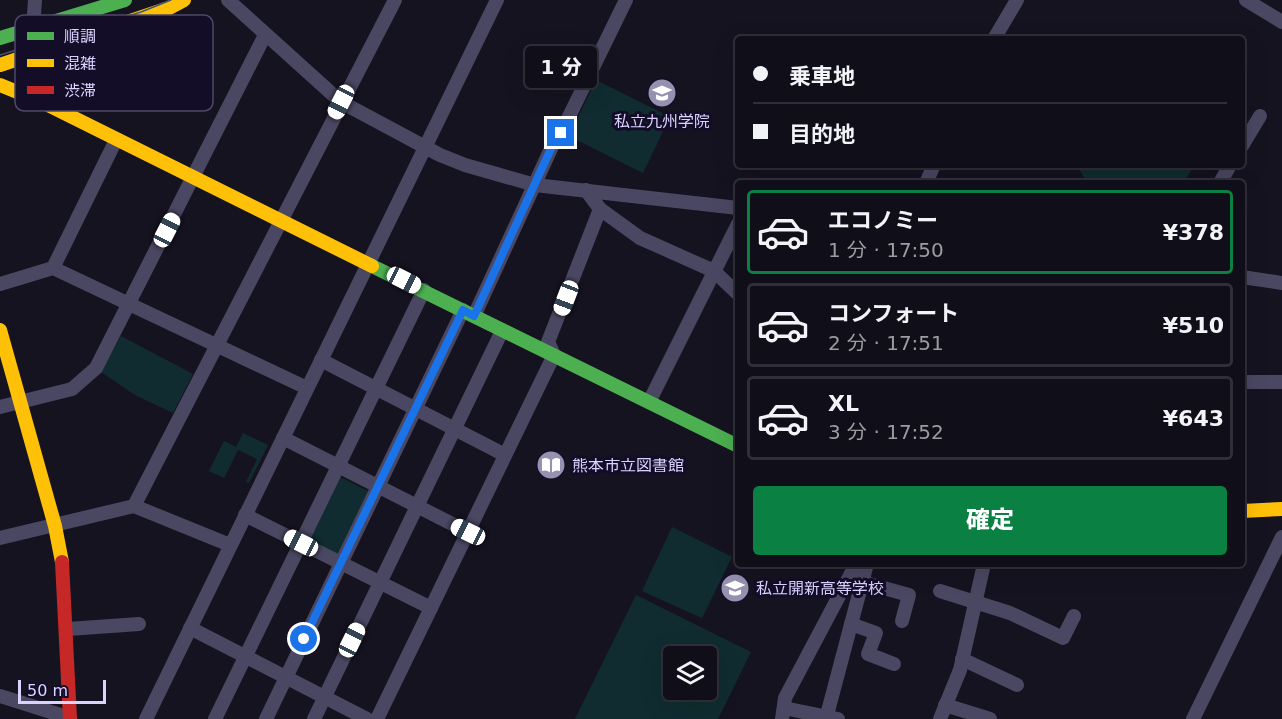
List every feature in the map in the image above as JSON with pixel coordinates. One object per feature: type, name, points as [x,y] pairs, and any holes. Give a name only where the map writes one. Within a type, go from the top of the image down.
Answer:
[{"type":"street","points":[[34,15],[36,0]]},
{"type":"street","points":[[77,15],[125,0]]},
{"type":"street","points":[[149,15],[184,0]]},
{"type":"street","points":[[228,0],[341,102],[440,155],[484,172],[535,185],[735,208]]},
{"type":"street","points":[[134,506],[395,0]]},
{"type":"street","points":[[146,719],[497,0]]},
{"type":"street","points":[[266,719],[416,409],[535,185],[626,0]]},
{"type":"street","points":[[996,36],[1017,0]]},
{"type":"street","points":[[1246,0],[1282,22]]},
{"type":"street","points":[[0,38],[15,34]]},
{"type":"street","points":[[0,407],[20,404],[72,389],[86,378],[103,358],[265,35]]},
{"type":"street","points":[[0,65],[15,60]]},
{"type":"street","points":[[0,85],[15,83]]},
{"type":"street","points":[[68,111],[116,140],[193,180],[368,266],[384,270],[502,331],[735,445]]},
{"type":"street","points":[[1245,141],[1260,116]]},
{"type":"street","points":[[53,268],[116,140]]},
{"type":"street","points":[[586,190],[600,209],[640,238],[714,271],[735,291]]},
{"type":"street","points":[[554,355],[548,342],[600,209]]},
{"type":"street","points":[[649,402],[735,230]]},
{"type":"street","points":[[0,284],[53,268],[129,306],[307,388]]},
{"type":"street","points":[[1245,277],[1282,283]]},
{"type":"street","points":[[215,719],[424,290]]},
{"type":"street","points":[[0,330],[55,526],[64,573],[70,719],[0,696]]},
{"type":"street","points":[[314,719],[502,331]]},
{"type":"street","points":[[377,719],[554,355]]},
{"type":"street","points":[[321,360],[505,455]]},
{"type":"street","points":[[1245,382],[1282,382]]},
{"type":"street","points":[[283,438],[468,532]]},
{"type":"street","points":[[0,538],[134,506],[230,545]]},
{"type":"street","points":[[1245,511],[1282,509]]},
{"type":"street","points":[[245,515],[431,608]]},
{"type":"street","points":[[1193,719],[1282,537]]},
{"type":"street","points":[[854,567],[785,698],[783,714],[832,717],[851,624],[866,567]]},
{"type":"street","points":[[940,719],[962,659],[983,567]]},
{"type":"street","points":[[862,582],[909,595],[902,621]]},
{"type":"street","points":[[940,591],[1010,613],[1063,638],[1074,616]]},
{"type":"street","points":[[68,629],[139,624]]},
{"type":"street","points":[[851,624],[876,633],[868,654],[894,664]]},
{"type":"street","points":[[190,628],[367,719]]},
{"type":"street","points":[[962,659],[1017,685]]},
{"type":"street","points":[[945,705],[990,719]]},
{"type":"green space","points":[[596,80],[670,117],[643,173],[569,136]]},
{"type":"green space","points":[[1079,168],[1192,168],[1186,180],[1085,180]]},
{"type":"green space","points":[[121,336],[193,374],[173,413],[135,395],[101,372]]},
{"type":"green space","points":[[243,433],[268,445],[249,483],[246,482],[257,459],[238,450],[224,478],[209,471],[224,441],[236,447]]},
{"type":"green space","points":[[340,477],[370,492],[337,557],[307,542]]},
{"type":"green space","points":[[672,527],[732,557],[702,618],[642,591]]},
{"type":"green space","points":[[636,595],[751,652],[718,719],[575,719]]},
{"type":"tram line","points":[[131,15],[171,0]]},
{"type":"tram line","points":[[0,55],[15,50]]},
{"type":"traffic: fast","points":[[76,15],[125,0]]},
{"type":"traffic: fast","points":[[0,38],[15,33]]},
{"type":"traffic: fast","points":[[372,266],[735,445]]},
{"type":"traffic: slow","points":[[148,15],[184,0]]},
{"type":"traffic: slow","points":[[0,65],[15,60]]},
{"type":"traffic: slow","points":[[0,85],[15,91]]},
{"type":"traffic: slow","points":[[60,111],[372,266]]},
{"type":"traffic: slow","points":[[0,330],[55,526],[62,562]]},
{"type":"traffic: slow","points":[[1245,511],[1282,509]]},
{"type":"traffic: jam","points":[[62,562],[70,719]]},
{"type":"place","name":"私立九州学院","points":[[662,93]]},
{"type":"place","name":"熊本市立図書館","points":[[551,465]]},
{"type":"place","name":"私立開新高等学校","points":[[735,588]]},
{"type":"route","points":[[304,639],[463,310],[474,316],[555,140],[561,133]]}]
